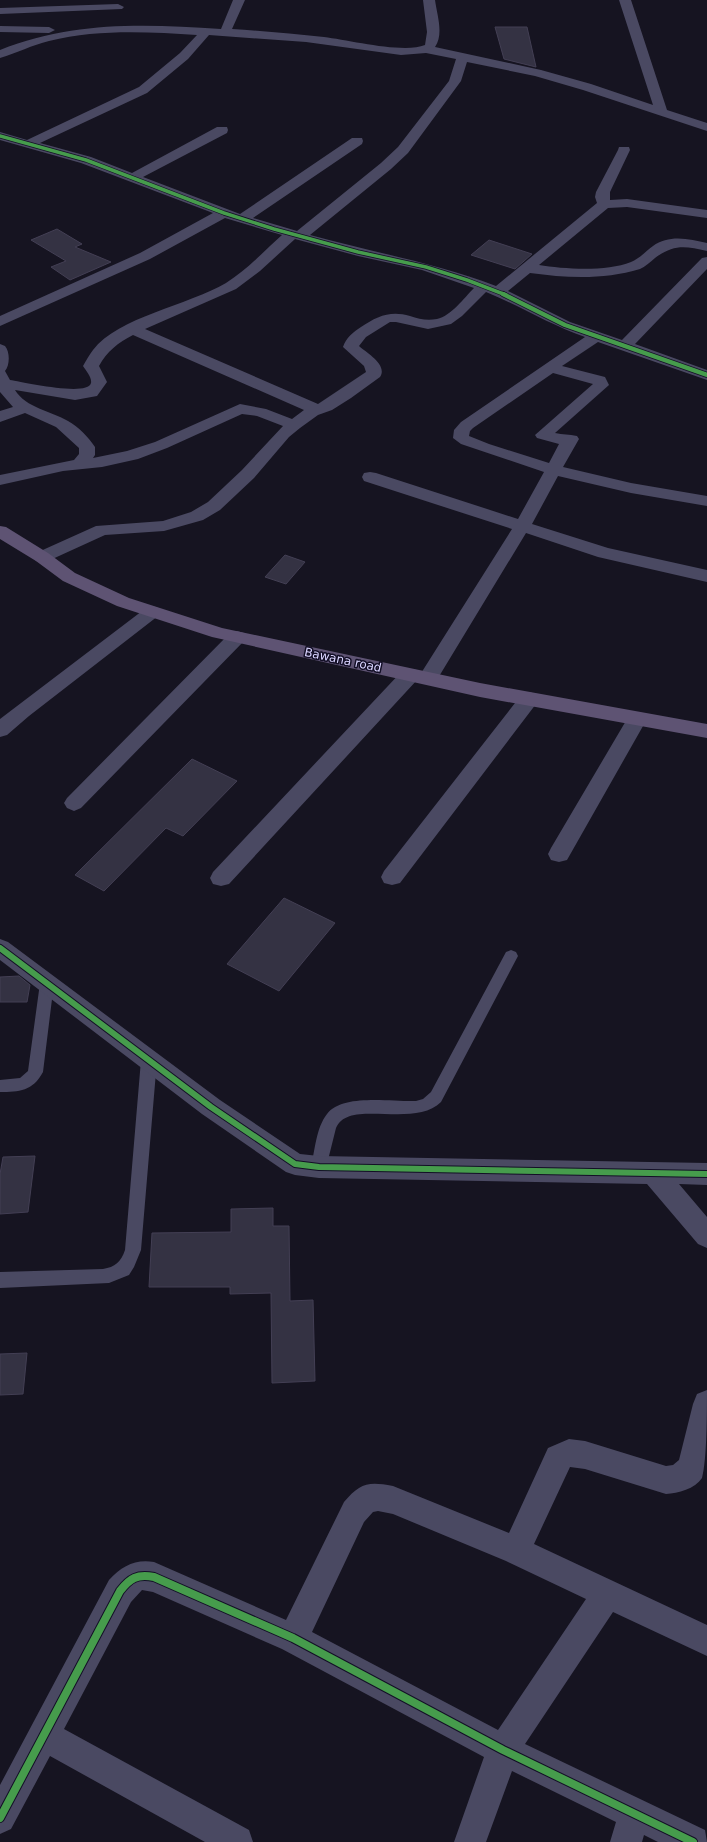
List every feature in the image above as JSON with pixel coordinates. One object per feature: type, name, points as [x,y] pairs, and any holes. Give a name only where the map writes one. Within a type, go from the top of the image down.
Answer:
[{"type":"main road","name":"Bawana road","points":[[0,531],[69,576],[123,602],[219,633],[480,690],[707,731]]},
{"type":"street","points":[[0,7],[3,0]]},
{"type":"street","points":[[225,32],[239,0]]},
{"type":"street","points":[[426,49],[430,46],[434,34],[429,0]]},
{"type":"street","points":[[625,0],[661,110]]},
{"type":"street","points":[[0,11],[119,4],[116,29]]},
{"type":"street","points":[[0,29],[82,31],[116,29],[206,31],[290,36],[400,51],[426,49],[537,73],[661,110],[707,127]]},
{"type":"street","points":[[0,54],[32,41],[82,31]]},
{"type":"street","points":[[28,144],[143,90],[184,56],[206,31]]},
{"type":"street","points":[[1,374],[75,395],[91,393],[99,383],[99,377],[91,366],[92,360],[105,345],[113,339],[134,329],[175,310],[207,298],[231,286],[386,166],[403,150],[455,81],[463,57]]},
{"type":"street","points":[[134,177],[222,130]]},
{"type":"street","points":[[0,136],[86,160],[242,219],[358,252],[426,268],[484,286],[547,317],[595,337],[707,375]]},
{"type":"street","points":[[242,219],[357,141]]},
{"type":"street","points":[[604,204],[602,196],[603,192],[624,150]]},
{"type":"street","points":[[498,292],[604,204],[628,203],[707,214]]},
{"type":"street","points":[[0,322],[11,310],[145,256],[224,213]]},
{"type":"street","points":[[527,268],[562,273],[613,272],[637,265],[661,247],[672,243],[689,243],[707,247]]},
{"type":"street","points":[[624,347],[707,261]]},
{"type":"street","points":[[42,557],[102,530],[164,526],[197,516],[214,506],[248,474],[278,439],[303,417],[345,395],[374,374],[374,369],[370,363],[351,347],[354,340],[377,321],[390,316],[429,324],[438,324],[450,318],[484,286]]},
{"type":"street","points":[[134,329],[318,410]]},
{"type":"street","points":[[595,337],[467,425],[462,430],[460,436],[461,438],[466,441],[554,469],[643,491],[707,501]]},
{"type":"street","points":[[0,349],[1,374],[11,398],[24,408],[61,424],[75,433],[87,447],[87,455],[78,465]]},
{"type":"street","points":[[221,878],[419,677],[478,593],[521,527],[570,441],[543,434],[601,385],[599,380],[550,368]]},
{"type":"street","points":[[0,417],[24,408]]},
{"type":"street","points":[[0,480],[63,466],[102,462],[132,455],[161,444],[240,409],[260,412],[294,425]]},
{"type":"street","points":[[370,477],[521,527],[619,557],[707,576]]},
{"type":"street","points":[[0,730],[22,711],[152,612]]},
{"type":"street","points":[[74,803],[237,637]]},
{"type":"street","points":[[392,877],[529,699]]},
{"type":"street","points":[[559,854],[638,719]]},
{"type":"street","points":[[0,948],[211,1107],[295,1164],[318,1167],[707,1174]]},
{"type":"street","points":[[654,1173],[707,1236]]},
{"type":"street","points":[[516,1551],[558,1458],[569,1453],[585,1455],[666,1480],[678,1479],[691,1469],[707,1404]]},
{"type":"street","points":[[293,1638],[354,1512],[365,1499],[378,1497],[393,1500],[516,1551],[707,1641]]},
{"type":"street","points":[[0,1818],[120,1591],[130,1578],[140,1574],[154,1577],[293,1638],[503,1750],[630,1828],[693,1842]]},
{"type":"street","points":[[470,1842],[503,1750],[607,1594]]},
{"type":"street","points":[[44,1735],[237,1842]]},
{"type":"lane","points":[[318,1167],[328,1127],[333,1117],[339,1111],[355,1107],[415,1107],[427,1104],[436,1097],[511,956]]},
{"type":"lane","points":[[0,1086],[23,1085],[30,1081],[35,1072],[47,983]]},
{"type":"lane","points":[[0,1280],[103,1277],[117,1274],[128,1265],[133,1250],[149,1060]]},
{"type":"building","points":[[495,27],[527,27],[536,67],[504,59]]},
{"type":"building","points":[[57,229],[82,244],[75,247],[111,262],[70,280],[51,267],[66,261],[31,240]]},
{"type":"building","points":[[489,240],[532,254],[515,269],[471,255]]},
{"type":"building","points":[[285,555],[305,562],[286,584],[265,577]]},
{"type":"building","points":[[192,759],[237,781],[183,836],[166,828],[104,891],[75,875]]},
{"type":"building","points":[[284,898],[335,923],[279,991],[227,964]]},
{"type":"building","points":[[19,976],[30,985],[27,1002],[0,1002],[0,977]]},
{"type":"building","points":[[35,1156],[28,1212],[0,1214],[0,1174],[3,1157]]},
{"type":"building","points":[[273,1208],[273,1226],[289,1226],[290,1301],[313,1300],[315,1381],[272,1383],[271,1293],[230,1294],[230,1287],[149,1287],[152,1233],[231,1232],[231,1209]]},
{"type":"building","points":[[27,1353],[23,1394],[0,1395],[0,1354]]},
{"type":"cycle path","points":[[0,136],[86,160],[224,213],[274,229],[358,252],[426,267],[467,280],[508,296],[565,325],[707,375]]},
{"type":"cycle path","points":[[0,948],[211,1107],[295,1164],[319,1167],[707,1174]]},
{"type":"cycle path","points":[[0,1818],[120,1591],[131,1579],[142,1575],[154,1577],[293,1638],[503,1750],[693,1842]]}]
